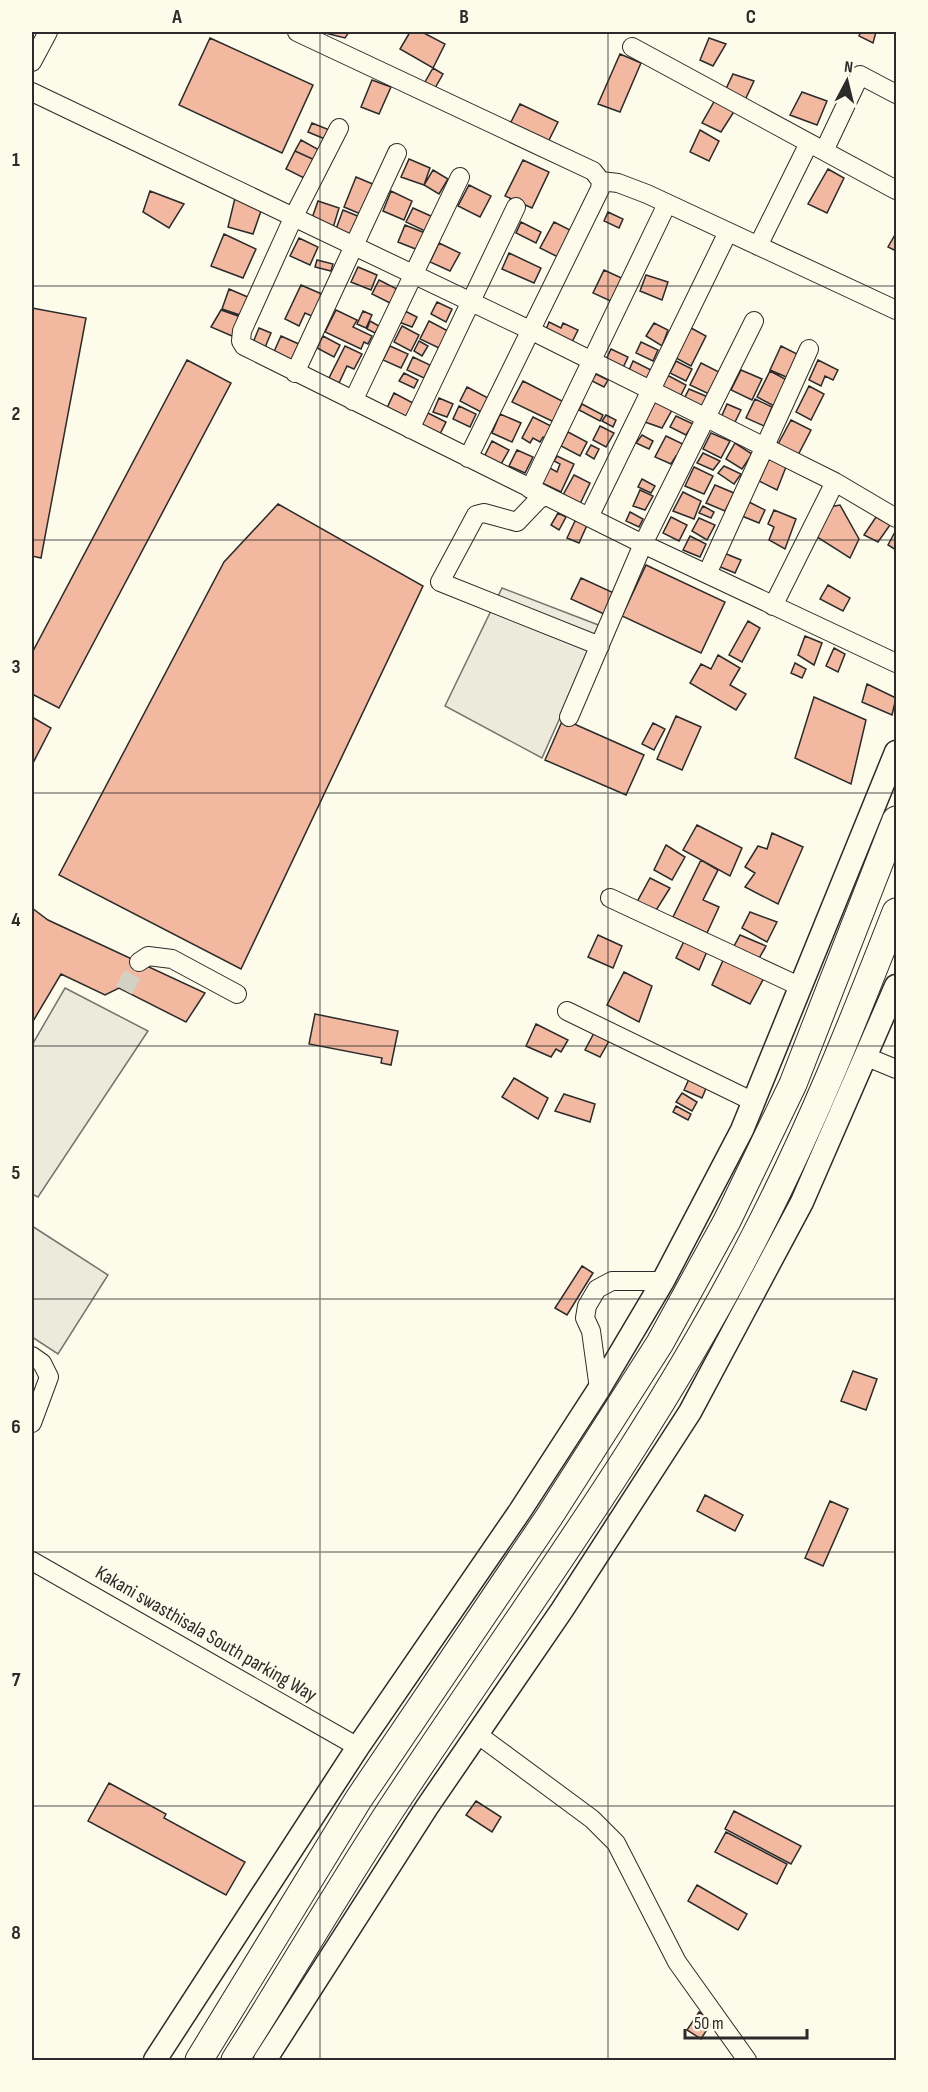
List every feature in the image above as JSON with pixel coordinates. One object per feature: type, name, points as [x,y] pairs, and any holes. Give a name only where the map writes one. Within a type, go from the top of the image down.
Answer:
[{"type":"highway","points":[[199,2061],[358,1800],[444,1669],[549,1517],[660,1343],[727,1221],[793,1084],[897,820]]},
{"type":"highway","points":[[235,2061],[399,1797],[546,1578],[687,1359],[755,1236],[815,1109],[897,912]]},
{"type":"main road","points":[[155,2061],[358,1747],[520,1511],[599,1389],[663,1281],[742,1130],[897,752]]},
{"type":"main road","points":[[265,2061],[427,1807],[562,1610],[690,1412],[802,1202],[897,987]]},
{"type":"street","points":[[32,62],[48,32]]},
{"type":"street","points":[[297,32],[593,171],[601,181],[627,186],[897,310]]},
{"type":"street","points":[[632,47],[897,190]]},
{"type":"street","points":[[758,246],[860,75],[897,94]]},
{"type":"street","points":[[32,92],[227,188],[294,216],[532,332],[835,482],[897,518]]},
{"type":"street","points":[[339,128],[294,216],[242,332],[241,341],[253,352],[538,493],[897,663]]},
{"type":"street","points":[[295,373],[397,153]]},
{"type":"street","points":[[353,401],[460,177]]},
{"type":"street","points":[[468,458],[532,332],[600,189],[601,181]]},
{"type":"street","points":[[596,645],[443,585],[441,579],[476,515],[484,513],[517,522],[538,500],[538,493],[592,362],[667,204]]},
{"type":"street","points":[[410,429],[516,207]]},
{"type":"street","points":[[589,517],[728,232]]},
{"type":"street","points":[[569,717],[596,645],[643,544],[754,321]]},
{"type":"street","points":[[707,574],[809,350]]},
{"type":"street","points":[[773,606],[835,482]]},
{"type":"street","points":[[610,898],[801,987]]},
{"type":"street","points":[[139,962],[147,956],[172,959],[237,993]]},
{"type":"street","points":[[567,1011],[754,1102]]},
{"type":"street","points":[[867,1057],[897,1070]]},
{"type":"street","points":[[599,1389],[591,1331],[585,1318],[587,1306],[597,1289],[612,1281],[663,1281]]},
{"type":"street","points":[[32,1356],[42,1363],[49,1377],[32,1424]]},
{"type":"street","name":"Kakani swasthisala South parking Way","points":[[32,1561],[358,1747]]},
{"type":"street","points":[[477,1734],[592,1819],[616,1842],[677,1962],[747,2061]]},
{"type":"shaded area","points":[[502,588],[601,626],[542,758],[445,706]]},
{"type":"shaded area","points":[[65,988],[148,1031],[38,1197],[32,1194],[32,1045]]},
{"type":"shaded area","points":[[32,1226],[108,1275],[58,1354],[32,1337]]},
{"type":"building","points":[[321,32],[349,32],[345,38]]},
{"type":"building","points":[[410,32],[422,32],[445,44],[433,68],[400,49]]},
{"type":"building","points":[[861,32],[876,32],[873,43],[859,36]]},
{"type":"building","points":[[210,38],[313,85],[282,153],[179,105]]},
{"type":"building","points":[[709,38],[726,44],[713,66],[700,60]]},
{"type":"building","points":[[620,54],[641,63],[620,112],[598,104]]},
{"type":"building","points":[[433,68],[443,74],[435,88],[425,82]]},
{"type":"building","points":[[733,74],[754,81],[745,100],[725,91]]},
{"type":"building","points":[[372,80],[391,87],[379,114],[361,107]]},
{"type":"building","points":[[802,92],[827,101],[817,125],[790,115]]},
{"type":"building","points":[[715,100],[735,110],[721,132],[702,123]]},
{"type":"building","points":[[520,104],[558,122],[547,144],[509,126]]},
{"type":"building","points":[[312,123],[332,131],[325,139],[308,132]]},
{"type":"building","points":[[700,130],[719,141],[709,161],[690,152]]},
{"type":"building","points":[[301,140],[321,151],[317,161],[295,151]]},
{"type":"building","points":[[295,151],[317,161],[308,180],[286,169]]},
{"type":"building","points":[[409,159],[430,168],[424,185],[401,177]]},
{"type":"building","points":[[523,160],[549,172],[532,208],[505,196]]},
{"type":"building","points":[[828,169],[844,178],[827,213],[808,204]]},
{"type":"building","points":[[433,170],[448,179],[439,194],[424,185]]},
{"type":"building","points":[[356,177],[375,185],[363,215],[344,207]]},
{"type":"building","points":[[469,185],[491,196],[480,217],[458,206]]},
{"type":"building","points":[[150,191],[184,204],[169,228],[143,212]]},
{"type":"building","points":[[391,191],[412,201],[404,220],[383,211]]},
{"type":"building","points":[[235,198],[261,211],[253,234],[228,227]]},
{"type":"building","points":[[318,201],[339,208],[333,228],[311,221]]},
{"type":"building","points":[[413,208],[433,217],[427,232],[406,222]]},
{"type":"building","points":[[343,210],[360,217],[353,236],[336,229]]},
{"type":"building","points":[[608,212],[623,219],[619,228],[604,221]]},
{"type":"building","points":[[521,222],[541,232],[536,243],[516,233]]},
{"type":"building","points":[[554,222],[572,231],[560,258],[540,248]]},
{"type":"building","points":[[405,225],[425,233],[418,250],[398,242]]},
{"type":"building","points":[[896,233],[896,251],[888,247]]},
{"type":"building","points":[[224,234],[256,249],[243,278],[211,266]]},
{"type":"building","points":[[299,238],[318,247],[310,265],[290,256]]},
{"type":"building","points":[[439,243],[460,253],[450,271],[430,262]]},
{"type":"building","points":[[509,253],[541,268],[534,283],[502,269]]},
{"type":"building","points":[[317,260],[333,264],[331,271],[315,267]]},
{"type":"building","points":[[358,267],[377,275],[371,290],[351,282]]},
{"type":"building","points":[[604,270],[626,280],[615,303],[593,293]]},
{"type":"building","points":[[646,275],[668,282],[662,300],[640,291]]},
{"type":"building","points":[[379,280],[397,289],[390,303],[372,294]]},
{"type":"building","points":[[301,285],[324,295],[314,317],[305,313],[299,326],[285,319]]},
{"type":"building","points":[[229,289],[250,298],[243,316],[222,309]]},
{"type":"building","points":[[437,302],[452,309],[446,322],[431,314]]},
{"type":"building","points":[[32,308],[86,318],[41,558],[32,556]]},
{"type":"building","points":[[221,310],[241,317],[232,336],[211,327]]},
{"type":"building","points":[[336,310],[357,320],[353,327],[372,336],[368,344],[364,342],[361,349],[325,332]]},
{"type":"building","points":[[363,311],[372,315],[366,328],[357,324]]},
{"type":"building","points":[[405,311],[417,317],[412,327],[399,322]]},
{"type":"building","points":[[370,321],[379,326],[375,333],[367,329]]},
{"type":"building","points":[[429,321],[448,331],[439,348],[420,339]]},
{"type":"building","points":[[549,322],[561,328],[563,323],[578,330],[571,344],[545,332]]},
{"type":"building","points":[[654,323],[668,330],[662,346],[646,336]]},
{"type":"building","points":[[402,326],[419,335],[411,351],[394,342]]},
{"type":"building","points":[[259,328],[271,333],[264,350],[252,345]]},
{"type":"building","points":[[691,328],[706,336],[691,366],[676,358]]},
{"type":"building","points":[[281,336],[301,345],[292,365],[272,356]]},
{"type":"building","points":[[323,336],[340,345],[334,357],[317,348]]},
{"type":"building","points":[[419,341],[428,346],[422,356],[414,351]]},
{"type":"building","points":[[641,342],[658,350],[653,361],[636,353]]},
{"type":"building","points":[[345,346],[362,354],[354,369],[347,366],[339,383],[329,378]]},
{"type":"building","points":[[390,346],[408,354],[401,368],[383,360]]},
{"type":"building","points":[[781,346],[801,356],[791,379],[770,370]]},
{"type":"building","points":[[611,349],[628,357],[621,372],[604,364]]},
{"type":"building","points":[[413,357],[430,365],[424,378],[407,370]]},
{"type":"building","points":[[187,360],[231,383],[59,708],[32,694],[32,653]]},
{"type":"building","points":[[818,360],[838,370],[833,380],[825,376],[821,386],[809,380]]},
{"type":"building","points":[[633,361],[653,371],[646,384],[627,375]]},
{"type":"building","points":[[676,361],[692,369],[686,381],[670,373]]},
{"type":"building","points":[[701,363],[719,372],[709,394],[690,385]]},
{"type":"building","points":[[741,370],[762,379],[752,400],[731,390]]},
{"type":"building","points":[[770,371],[787,380],[774,406],[757,397]]},
{"type":"building","points":[[404,373],[418,380],[414,388],[399,381]]},
{"type":"building","points":[[596,374],[608,380],[604,387],[592,381]]},
{"type":"building","points":[[667,375],[686,385],[680,397],[661,388]]},
{"type":"building","points":[[523,381],[566,403],[556,423],[512,402]]},
{"type":"building","points":[[809,386],[824,394],[811,420],[796,412]]},
{"type":"building","points":[[467,387],[488,398],[481,412],[460,401]]},
{"type":"building","points":[[689,389],[708,397],[701,412],[682,403]]},
{"type":"building","points":[[394,393],[413,403],[405,419],[386,410]]},
{"type":"building","points":[[439,398],[453,404],[447,417],[433,412]]},
{"type":"building","points":[[755,399],[772,407],[764,426],[746,418]]},
{"type":"building","points":[[655,402],[672,410],[662,428],[645,422]]},
{"type":"building","points":[[582,404],[603,415],[600,421],[579,410]]},
{"type":"building","points":[[727,404],[741,410],[733,426],[720,420]]},
{"type":"building","points":[[459,406],[476,414],[470,427],[453,419]]},
{"type":"building","points":[[428,413],[446,422],[438,438],[420,429]]},
{"type":"building","points":[[500,414],[521,423],[512,442],[492,433]]},
{"type":"building","points":[[606,415],[616,420],[613,427],[602,421]]},
{"type":"building","points":[[676,416],[693,424],[686,435],[670,427]]},
{"type":"building","points":[[533,417],[553,427],[547,438],[543,437],[540,442],[533,438],[530,443],[522,438]]},
{"type":"building","points":[[791,420],[811,430],[796,459],[776,448]]},
{"type":"building","points":[[600,426],[614,433],[606,447],[593,440]]},
{"type":"building","points":[[568,432],[587,442],[580,456],[561,446]]},
{"type":"building","points":[[711,433],[730,441],[721,458],[703,449]]},
{"type":"building","points":[[642,435],[653,441],[649,449],[636,443]]},
{"type":"building","points":[[666,436],[687,446],[682,458],[676,456],[671,464],[655,457]]},
{"type":"building","points":[[492,441],[509,450],[501,464],[483,459]]},
{"type":"building","points":[[735,443],[752,454],[742,469],[726,459]]},
{"type":"building","points":[[591,445],[599,449],[594,459],[586,454]]},
{"type":"building","points":[[517,450],[533,457],[525,473],[509,466]]},
{"type":"building","points":[[703,453],[720,461],[713,470],[697,463]]},
{"type":"building","points":[[557,456],[574,464],[561,492],[540,482],[548,467],[557,472],[560,464],[554,461]]},
{"type":"building","points":[[769,459],[786,467],[777,490],[759,481]]},
{"type":"building","points":[[724,466],[741,474],[734,484],[718,473]]},
{"type":"building","points":[[694,467],[713,476],[704,494],[685,486]]},
{"type":"building","points":[[574,475],[590,483],[580,504],[563,495]]},
{"type":"building","points":[[642,479],[655,486],[651,493],[638,487]]},
{"type":"building","points":[[715,485],[734,493],[725,511],[706,503]]},
{"type":"building","points":[[640,490],[653,496],[645,510],[633,506]]},
{"type":"building","points":[[683,492],[701,501],[694,519],[673,511]]},
{"type":"building","points":[[749,502],[765,510],[759,523],[742,516]]},
{"type":"building","points":[[278,504],[423,586],[241,969],[59,875],[224,562]]},
{"type":"building","points":[[840,505],[859,539],[850,558],[817,537],[829,507]]},
{"type":"building","points":[[703,506],[714,512],[711,518],[699,513]]},
{"type":"building","points":[[774,510],[796,519],[785,549],[769,540],[774,527],[768,524]]},
{"type":"building","points":[[630,512],[643,519],[639,527],[626,521]]},
{"type":"building","points":[[558,513],[566,517],[559,530],[551,525]]},
{"type":"building","points":[[671,517],[687,525],[679,541],[663,533]]},
{"type":"building","points":[[876,517],[890,525],[878,542],[864,535]]},
{"type":"building","points":[[699,518],[715,525],[707,540],[692,531]]},
{"type":"building","points":[[575,521],[588,523],[579,543],[567,538]]},
{"type":"building","points":[[896,530],[896,550],[888,545]]},
{"type":"building","points":[[690,536],[706,544],[700,557],[683,550]]},
{"type":"building","points":[[724,553],[741,560],[735,573],[718,566]]},
{"type":"building","points":[[646,565],[725,602],[701,653],[622,616]]},
{"type":"building","points":[[581,578],[614,593],[604,614],[571,599]]},
{"type":"building","points":[[828,585],[850,598],[843,611],[820,599]]},
{"type":"building","points":[[748,621],[760,628],[742,662],[729,655]]},
{"type":"building","points":[[805,636],[822,643],[814,665],[798,655]]},
{"type":"building","points":[[834,648],[845,654],[838,672],[826,666]]},
{"type":"building","points":[[718,655],[740,668],[730,685],[746,694],[736,710],[690,683],[701,664],[711,669]]},
{"type":"building","points":[[795,663],[806,669],[802,678],[791,673]]},
{"type":"building","points":[[867,684],[896,698],[892,715],[862,702]]},
{"type":"building","points":[[814,697],[866,720],[851,784],[795,758]]},
{"type":"building","points":[[676,716],[701,727],[682,770],[657,759]]},
{"type":"building","points":[[32,717],[51,728],[32,765]]},
{"type":"building","points":[[563,719],[644,755],[626,795],[545,760]]},
{"type":"building","points":[[653,723],[665,729],[654,750],[642,744]]},
{"type":"building","points":[[697,825],[742,848],[730,876],[683,850]]},
{"type":"building","points":[[772,833],[803,847],[778,904],[745,887],[755,873],[745,867],[758,846],[767,849]]},
{"type":"building","points":[[666,845],[685,857],[672,880],[654,870]]},
{"type":"building","points":[[701,860],[718,870],[703,900],[719,907],[707,933],[673,917]]},
{"type":"building","points":[[650,878],[670,888],[655,912],[637,902]]},
{"type":"building","points":[[32,908],[48,920],[205,993],[186,1022],[119,988],[105,995],[61,974],[32,1023]]},
{"type":"building","points":[[750,912],[777,922],[767,942],[742,928]]},
{"type":"building","points":[[598,935],[622,946],[613,968],[588,957]]},
{"type":"building","points":[[740,935],[766,946],[757,962],[732,950]]},
{"type":"building","points":[[686,937],[708,949],[699,970],[676,958]]},
{"type":"building","points":[[725,956],[765,976],[750,1004],[712,985]]},
{"type":"building","points":[[624,972],[652,986],[639,1022],[607,1005]]},
{"type":"building","points":[[315,1014],[398,1031],[391,1065],[381,1063],[382,1058],[309,1044]]},
{"type":"building","points":[[536,1024],[568,1040],[561,1052],[556,1049],[551,1057],[526,1046]]},
{"type":"building","points":[[594,1033],[609,1041],[600,1057],[585,1050]]},
{"type":"building","points":[[514,1078],[548,1098],[538,1119],[502,1097]]},
{"type":"building","points":[[689,1079],[707,1086],[702,1098],[684,1090]]},
{"type":"building","points":[[682,1093],[697,1102],[692,1111],[676,1102]]},
{"type":"building","points":[[564,1094],[595,1104],[590,1122],[555,1111]]},
{"type":"building","points":[[676,1106],[691,1114],[688,1120],[673,1112]]},
{"type":"building","points":[[582,1266],[593,1273],[567,1315],[555,1308]]},
{"type":"building","points":[[853,1371],[877,1379],[866,1410],[841,1401]]},
{"type":"building","points":[[705,1495],[743,1515],[735,1531],[697,1511]]},
{"type":"building","points":[[830,1501],[848,1509],[823,1566],[805,1558]]},
{"type":"building","points":[[109,1783],[166,1814],[164,1818],[245,1862],[226,1895],[88,1821]]},
{"type":"building","points":[[476,1801],[501,1817],[492,1832],[466,1815]]},
{"type":"building","points":[[734,1811],[801,1846],[791,1864],[725,1829]]},
{"type":"building","points":[[726,1832],[787,1864],[777,1884],[715,1852]]},
{"type":"building","points":[[697,1885],[747,1914],[738,1930],[688,1901]]},
{"type":"building","points":[[699,2012],[713,2020],[701,2039],[687,2030]]},
{"type":"tunnel","points":[[124,990],[139,962]]}]
